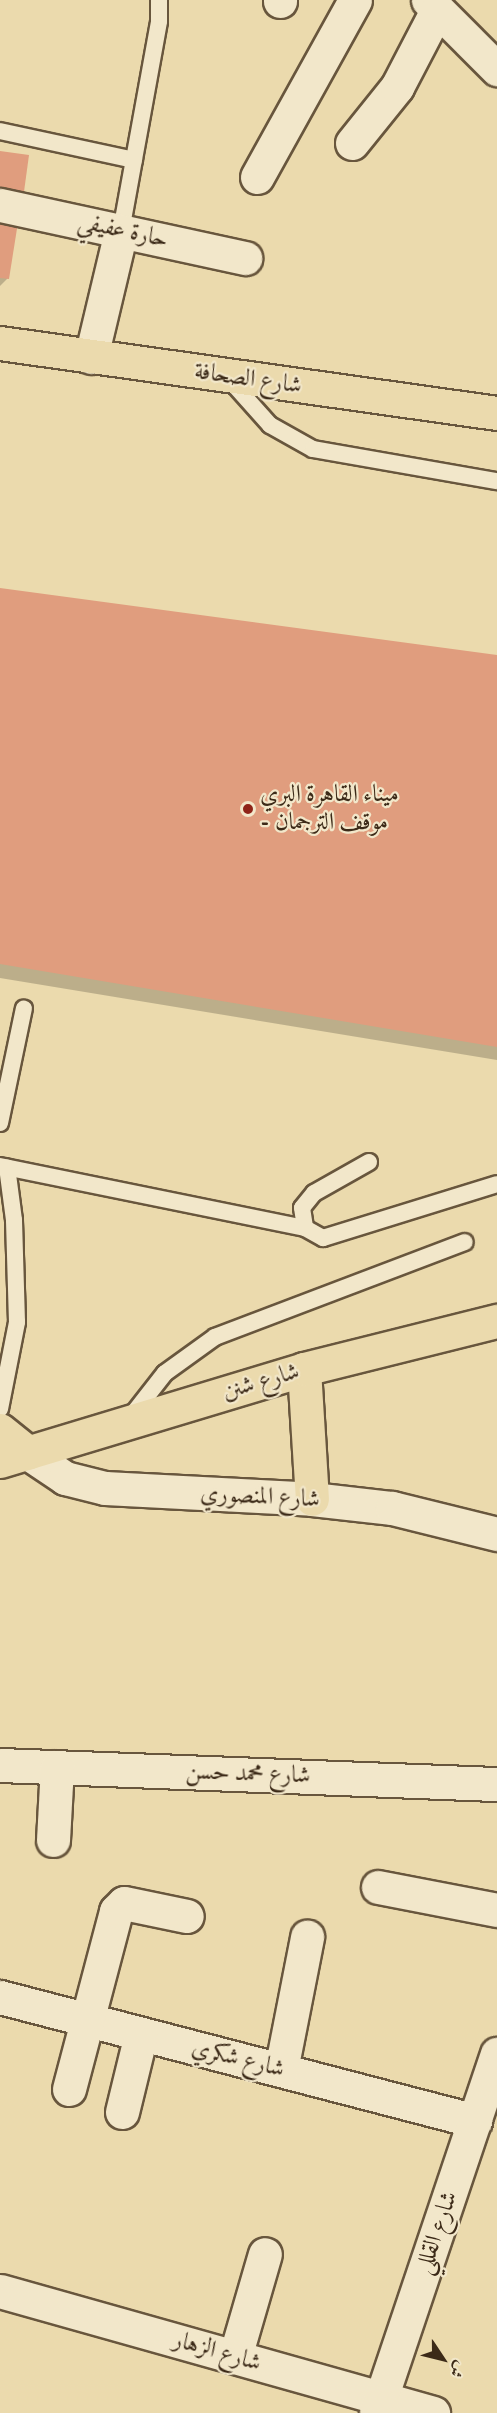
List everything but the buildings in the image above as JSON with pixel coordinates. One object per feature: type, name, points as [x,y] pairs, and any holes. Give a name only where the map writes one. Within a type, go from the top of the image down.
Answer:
[{"type":"main road","name":"شارع الصحافة","points":[[0,343],[497,412]]},
{"type":"main road","name":"شارع شنن","points":[[14,1457],[304,1369],[497,1321]]},
{"type":"main road","points":[[304,1369],[312,1499]]},
{"type":"main road","points":[[0,1430],[14,1457]]},
{"type":"street","points":[[256,177],[355,0]]},
{"type":"street","points":[[352,143],[398,87],[432,5],[497,69]]},
{"type":"street","name":"حارة عفيفي","points":[[0,205],[245,258]]},
{"type":"street","points":[[92,357],[121,231]]},
{"type":"street","name":"شارع المنصوري","points":[[14,1457],[65,1478],[105,1488],[312,1499],[392,1508],[497,1534]]},
{"type":"street","name":"شارع محمد حسن","points":[[0,1765],[497,1784]]},
{"type":"street","points":[[53,1840],[57,1767]]},
{"type":"street","points":[[378,1887],[497,1910]]},
{"type":"street","points":[[69,2089],[113,1916],[119,1907],[124,1903],[187,1916]]},
{"type":"street","points":[[281,2070],[307,1936]]},
{"type":"street","name":"شارع شكري","points":[[0,1997],[475,2121]]},
{"type":"street","points":[[122,2112],[141,2034]]},
{"type":"street","name":"شارع القللي","points":[[378,2406],[495,2066]]},
{"type":"street","points":[[235,2357],[265,2254]]},
{"type":"street","name":"شارع الزهار","points":[[0,2291],[235,2357],[378,2406],[433,2413]]},
{"type":"lane","points":[[121,231],[159,21],[159,0]]},
{"type":"lane","points":[[0,131],[134,160]]},
{"type":"lane","points":[[226,376],[270,425],[313,449],[332,456],[497,481]]},
{"type":"lane","points":[[0,1124],[24,1008]]},
{"type":"lane","points":[[305,1228],[302,1208],[314,1193],[369,1162]]},
{"type":"lane","points":[[0,1408],[17,1322],[14,1220],[3,1167],[305,1228],[323,1238],[497,1184]]},
{"type":"lane","points":[[127,1422],[165,1373],[215,1337],[465,1242]]},
{"type":"place","name":"ميناء القاهرة البري - موقف الترجمان","points":[[248,809]]}]
